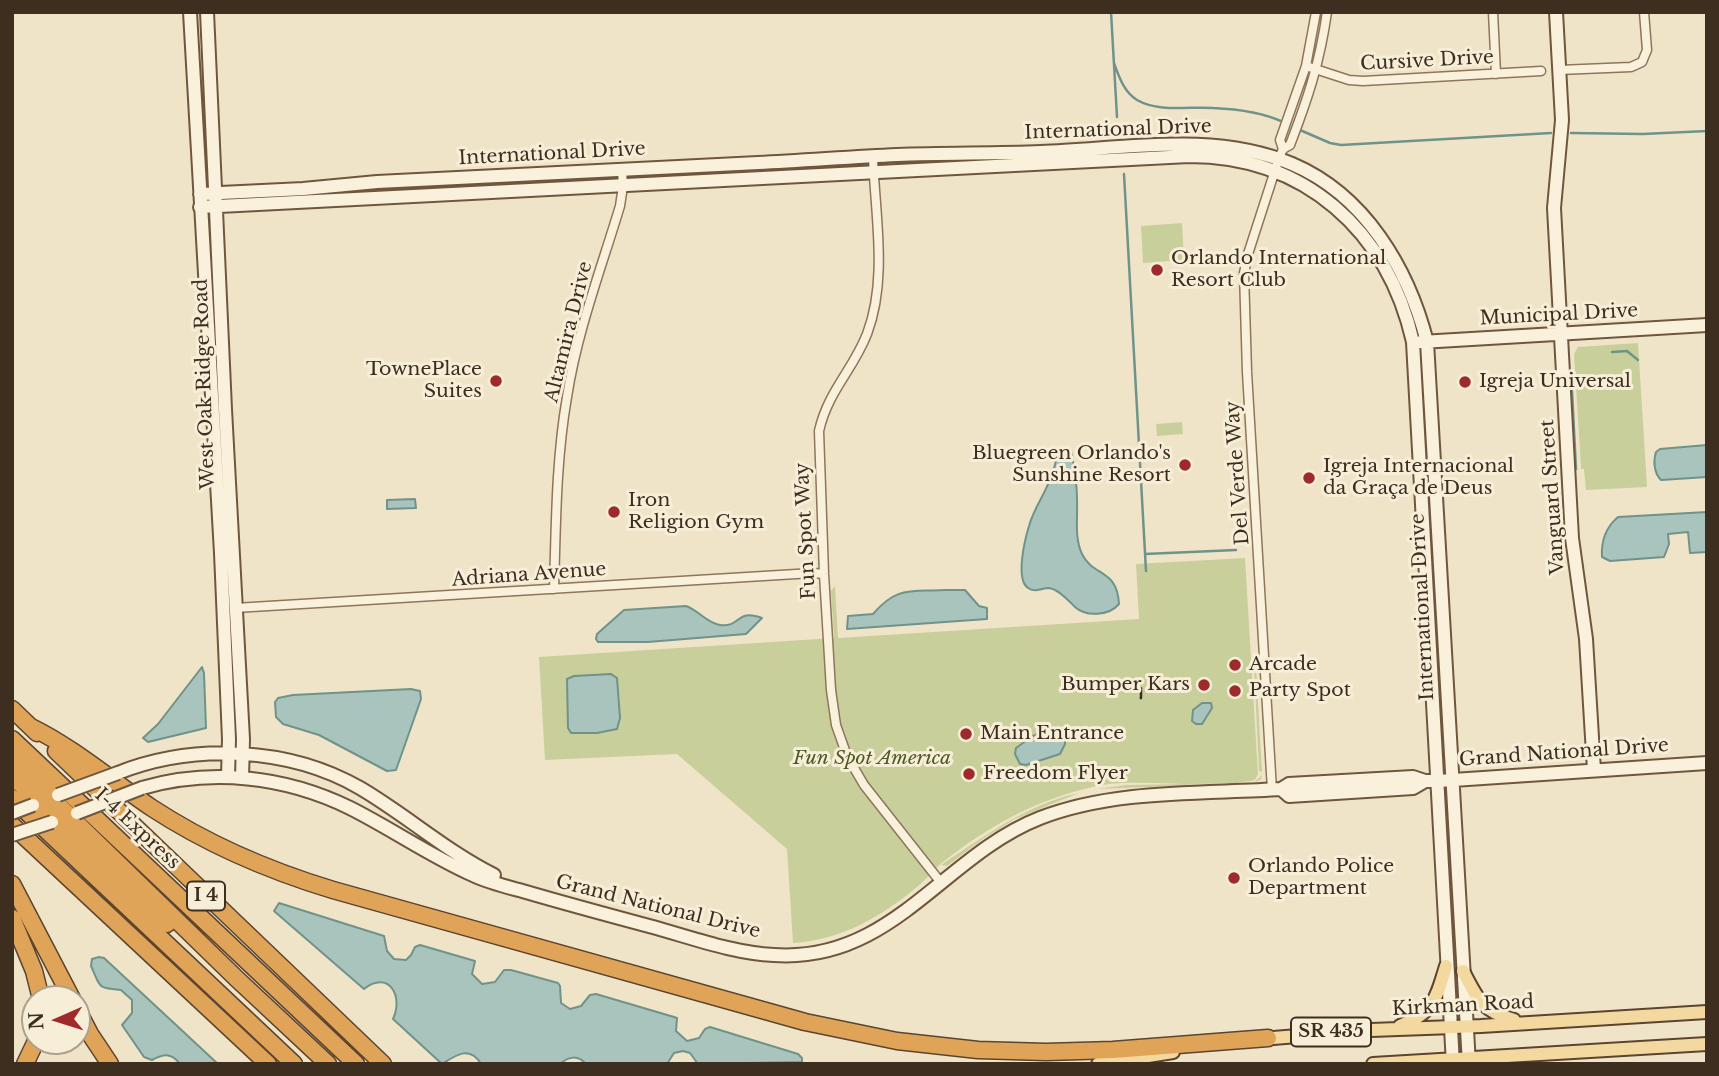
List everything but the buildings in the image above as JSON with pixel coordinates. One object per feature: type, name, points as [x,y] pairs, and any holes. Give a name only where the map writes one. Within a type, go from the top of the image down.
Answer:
[{"type":"highway","name":"I 4","points":[[12,709],[383,1064]]},
{"type":"highway","points":[[31,727],[53,737],[92,767],[172,820],[241,856],[275,870],[333,890],[818,1025],[911,1042],[1019,1052],[1113,1050],[1268,1038]]},
{"type":"highway","name":"I-4 Express","points":[[12,739],[356,1064]]},
{"type":"highway","points":[[12,760],[46,800],[316,1064]]},
{"type":"highway","points":[[12,776],[46,800]]},
{"type":"highway","points":[[12,798],[294,1064]]},
{"type":"highway","points":[[64,818],[328,1064]]},
{"type":"highway","points":[[12,825],[268,1064]]},
{"type":"highway","points":[[12,884],[65,985]]},
{"type":"highway","points":[[12,918],[38,985]]},
{"type":"highway","points":[[91,1036],[110,1064]]},
{"type":"main road","points":[[1394,1029],[1413,1021],[1428,1010],[1437,996],[1446,967]]},
{"type":"main road","points":[[1463,971],[1476,998],[1484,1007],[1497,1015],[1524,1023]]},
{"type":"main road","name":"Kirkman Road","points":[[1098,1064],[1268,1038],[1707,1012]]},
{"type":"main road","name":"SR 435","points":[[1373,1064],[1469,1061],[1534,1054],[1707,1044]]},
{"type":"main road","points":[[1507,1064],[1534,1054]]},
{"type":"street","name":"West Oak Ridge Road","points":[[190,12],[221,553],[236,755]]},
{"type":"street","name":"West Oak Ridge Road","points":[[207,12],[235,608],[236,755]]},
{"type":"street","name":"Del Verde Way","points":[[1277,790],[1247,372],[1244,272],[1279,159],[1280,140],[1306,66],[1316,12]]},
{"type":"street","name":"Del Verde Way","points":[[1279,159],[1290,145],[1317,70],[1322,54],[1327,12]]},
{"type":"street","points":[[1493,12],[1496,74]]},
{"type":"street","name":"Vanguard Street","points":[[1556,12],[1562,130],[1555,177],[1554,208],[1572,538],[1586,639],[1594,770]]},
{"type":"street","points":[[1559,70],[1630,66],[1643,62],[1647,50],[1644,12]]},
{"type":"street","name":"Cursive Drive","points":[[1306,66],[1349,80],[1363,81],[1541,71]]},
{"type":"street","name":"International Drive","points":[[217,200],[440,178],[1196,144],[1241,148],[1279,159],[1297,166],[1332,188],[1359,212],[1390,249],[1411,289],[1427,342],[1469,1061]]},
{"type":"street","name":"International Drive","points":[[200,200],[439,195],[1189,156],[1238,160],[1279,159]]},
{"type":"street","name":"Fun Spot Way","points":[[873,157],[878,293],[873,317],[860,350],[832,392],[818,431],[833,708],[842,743],[864,785],[942,884]]},
{"type":"street","name":"International Drive","points":[[1279,159],[1291,178],[1329,202],[1372,246],[1397,292],[1413,342],[1453,1061]]},
{"type":"street","name":"Altamira Drive","points":[[554,589],[557,484],[567,394],[582,328],[620,206],[622,170]]},
{"type":"street","points":[[439,195],[447,187],[472,177]]},
{"type":"street","points":[[404,196],[422,190],[440,178]]},
{"type":"street","name":"Municipal Drive","points":[[1413,342],[1707,326]]},
{"type":"street","points":[[1420,449],[1430,460],[1434,471]]},
{"type":"street","name":"Adriana Avenue","points":[[235,608],[824,574]]},
{"type":"street","points":[[1429,620],[1433,632],[1445,645]]},
{"type":"street","name":"Grand National Drive","points":[[12,813],[118,773],[167,759],[194,755],[236,755],[290,761],[332,775],[359,788],[472,864],[528,893]]},
{"type":"street","points":[[235,777],[236,755]]},
{"type":"street","name":"Grand National Drive","points":[[12,835],[142,788],[188,778],[235,777],[295,787],[349,808],[475,876],[528,893],[758,954],[794,955],[839,948],[857,942],[876,932],[990,846],[1020,828],[1038,819],[1091,802],[1147,796],[1277,790],[1289,796],[1339,793],[1413,788],[1425,781],[1707,763]]},
{"type":"green space","points":[[1182,223],[1184,260],[1143,263],[1141,226]]},
{"type":"green space","points":[[1638,343],[1647,487],[1586,490],[1584,469],[1581,469],[1574,354],[1578,347]]},
{"type":"green space","points":[[1182,422],[1183,434],[1157,436],[1156,424]]},
{"type":"green space","name":"Fun Spot America","points":[[1245,558],[1258,774],[1255,780],[1223,784],[1111,784],[1079,790],[1049,800],[977,837],[943,862],[921,884],[875,917],[828,937],[793,943],[787,849],[677,754],[545,760],[539,657],[834,638],[831,591],[835,586],[838,638],[1139,619],[1136,564]]},
{"type":"green space","points":[[1256,667],[1262,772],[1259,771]]},
{"type":"green space","points":[[1254,783],[1097,789],[1126,785]]},
{"type":"green space","points":[[1079,793],[1015,819],[947,866],[941,865],[990,832],[1024,813]]},
{"type":"water","points":[[1707,445],[1707,477],[1661,480],[1656,470],[1656,452],[1660,449]]},
{"type":"water","points":[[1058,450],[1071,450],[1077,493],[1077,534],[1082,554],[1092,566],[1109,578],[1117,592],[1119,604],[1104,613],[1091,614],[1080,610],[1063,595],[1049,588],[1028,588],[1022,576],[1023,549],[1031,519],[1051,478]]},
{"type":"water","points":[[415,499],[416,508],[387,509],[387,500]]},
{"type":"water","points":[[1707,512],[1707,552],[1690,553],[1688,532],[1668,534],[1669,544],[1664,557],[1610,561],[1602,557],[1605,535],[1618,517]]},
{"type":"water","points":[[965,590],[979,606],[987,608],[987,619],[847,629],[848,616],[873,614],[889,599],[905,592]]},
{"type":"water","points":[[686,606],[720,625],[732,624],[747,615],[762,618],[746,634],[648,642],[598,642],[596,639],[597,634],[624,610]]},
{"type":"water","points":[[202,667],[206,728],[148,742],[143,738],[158,724]]},
{"type":"water","points":[[611,674],[617,678],[620,718],[617,729],[597,733],[571,733],[568,728],[567,679],[574,676]]},
{"type":"water","points":[[411,689],[420,691],[421,699],[396,770],[387,771],[319,735],[283,724],[276,717],[275,702],[278,698]]},
{"type":"water","points":[[1202,703],[1211,703],[1212,708],[1202,724],[1196,724],[1192,721],[1193,710]]},
{"type":"water","points":[[1050,727],[1058,727],[1065,734],[1065,744],[1060,754],[1026,765],[1020,764],[1015,754],[1016,748]]},
{"type":"water","points":[[279,903],[384,936],[387,951],[394,959],[406,960],[415,947],[420,945],[475,961],[472,974],[482,984],[495,982],[504,970],[511,970],[558,983],[561,1003],[570,1009],[581,1006],[590,995],[596,994],[677,1018],[676,1031],[687,1041],[699,1038],[705,1029],[710,1027],[798,1054],[802,1062],[698,1064],[690,1053],[683,1051],[674,1053],[667,1064],[586,1064],[573,1058],[560,1064],[481,1064],[468,1053],[442,1064],[393,1019],[396,1002],[392,988],[380,982],[364,989],[274,911]]},
{"type":"water","points":[[104,958],[218,1064],[180,1064],[167,1055],[152,1060],[144,1057],[122,1025],[132,1013],[132,1000],[121,990],[101,986],[91,966],[92,959]]},
{"type":"waterway","points":[[1111,12],[1117,117]]},
{"type":"waterway","points":[[1114,63],[1125,88],[1137,100],[1146,104],[1165,108],[1240,110],[1283,122]]},
{"type":"waterway","points":[[1300,130],[1341,145],[1551,133]]},
{"type":"waterway","points":[[1571,133],[1707,131]]},
{"type":"waterway","points":[[1124,174],[1146,571]]},
{"type":"waterway","points":[[1612,352],[1627,351],[1638,360]]},
{"type":"waterway","points":[[1572,391],[1576,469]]},
{"type":"waterway","points":[[1145,554],[1236,550]]},
{"type":"railway","points":[[1130,688],[1133,679],[1141,683],[1141,698],[1132,698]]},
{"type":"place","name":"Orlando International Resort Club","points":[[1157,270]]},
{"type":"place","name":"TownePlace Suites","points":[[496,381]]},
{"type":"place","name":"Igreja Universal","points":[[1465,382]]},
{"type":"place","name":"Bluegreen Orlando's Sunshine Resort","points":[[1185,465]]},
{"type":"place","name":"Igreja Internacional da Graça de Deus","points":[[1309,478]]},
{"type":"place","name":"Iron Religion Gym","points":[[614,512]]},
{"type":"place","name":"Arcade","points":[[1235,665]]},
{"type":"place","name":"Bumper Kars","points":[[1204,685]]},
{"type":"place","name":"Party Spot","points":[[1235,691]]},
{"type":"place","name":"Main Entrance","points":[[966,734]]},
{"type":"place","name":"Freedom Flyer","points":[[969,774]]},
{"type":"place","name":"Orlando Police Department","points":[[1234,878]]}]
